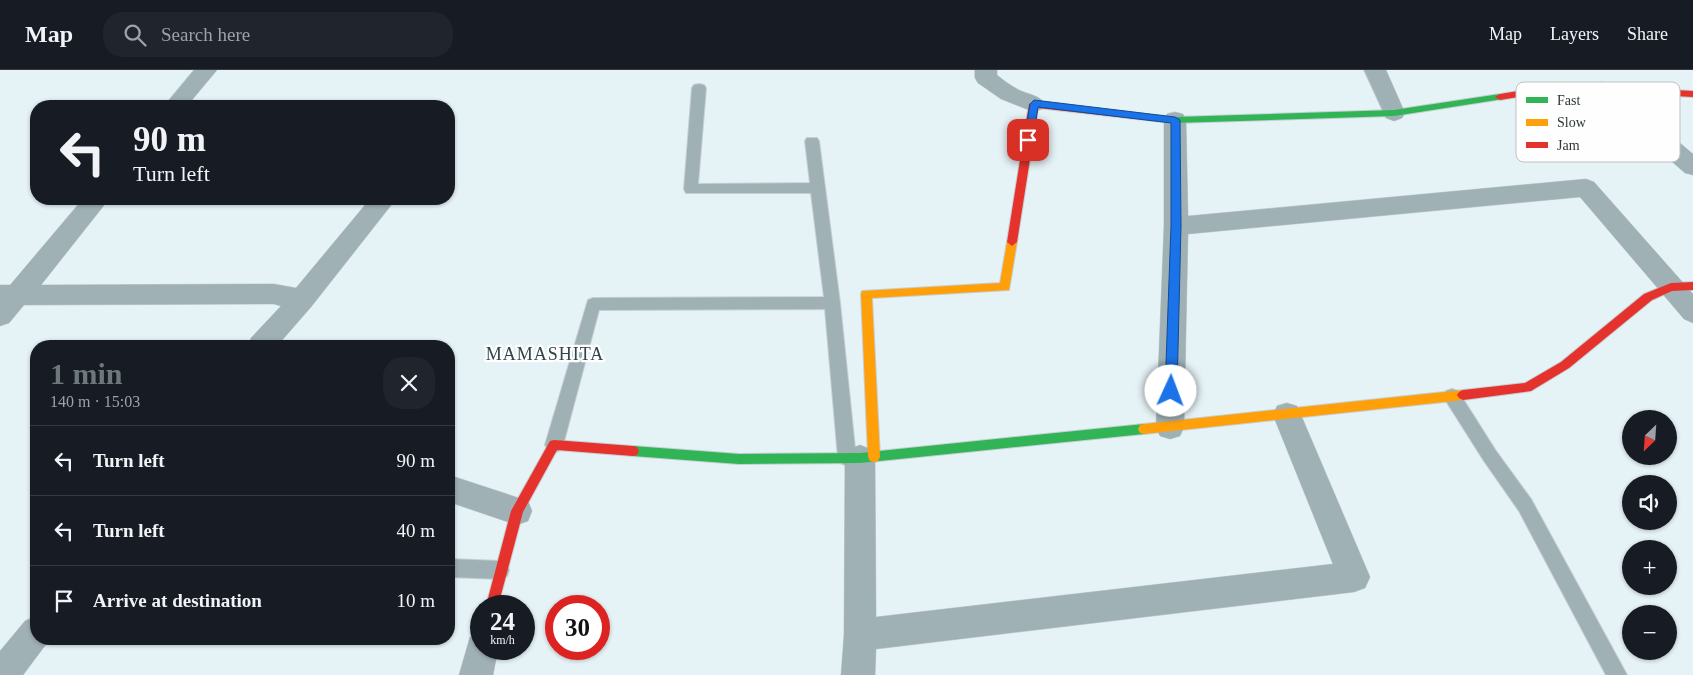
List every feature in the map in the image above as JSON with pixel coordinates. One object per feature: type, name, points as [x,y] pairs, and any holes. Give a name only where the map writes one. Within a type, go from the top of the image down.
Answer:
[{"type":"street","points":[[181,100],[206,70]]},
{"type":"street","points":[[986,70],[986,78],[1018,100],[1034,104],[1175,120],[1394,113],[1516,94]]},
{"type":"street","points":[[1375,70],[1394,113]]},
{"type":"street","points":[[1680,93],[1693,94]]},
{"type":"street","points":[[858,675],[860,635],[860,458],[866,294],[1005,287],[1034,104]]},
{"type":"street","points":[[1170,427],[1176,226],[1175,120]]},
{"type":"street","points":[[1680,156],[1693,167]]},
{"type":"street","points":[[1176,226],[1586,188],[1682,287],[1693,312]]},
{"type":"street","points":[[5,302],[92,205]]},
{"type":"street","points":[[266,340],[302,300],[379,205]]},
{"type":"street","points":[[494,595],[518,511],[554,445],[739,459],[860,458],[1288,415],[1527,388],[1565,365],[1648,298],[1682,287]]},
{"type":"street","points":[[5,302],[274,294],[302,300]]},
{"type":"street","points":[[860,635],[1354,577],[1288,415]]},
{"type":"street","points":[[455,491],[518,511]]},
{"type":"street","points":[[2,675],[30,640]]},
{"type":"street","points":[[476,675],[479,660]]},
{"type":"lane","points":[[699,88],[691,189],[817,188]]},
{"type":"lane","points":[[812,141],[832,303],[860,458]]},
{"type":"lane","points":[[554,445],[593,304],[832,303]]},
{"type":"lane","points":[[1452,396],[1490,456],[1525,505],[1617,675]]},
{"type":"lane","points":[[455,568],[500,570]]},
{"type":"traffic: fast","points":[[1154,118],[1175,120],[1394,113],[1500,97]]},
{"type":"traffic: fast","points":[[633,451],[739,459],[860,458],[1144,429]]},
{"type":"traffic: slow","points":[[874,457],[866,294],[1005,287],[1012,242]]},
{"type":"traffic: slow","points":[[1144,429],[1463,395]]},
{"type":"traffic: jam","points":[[1680,93],[1693,94]]},
{"type":"traffic: jam","points":[[1500,97],[1516,94]]},
{"type":"traffic: jam","points":[[1012,242],[1034,104],[1154,118]]},
{"type":"traffic: jam","points":[[1463,395],[1527,388],[1565,365],[1648,297],[1671,287],[1693,286]]},
{"type":"traffic: jam","points":[[495,595],[517,511],[554,445],[633,451]]},
{"type":"district","name":"MAMASHITA","points":[[545,354]]},
{"type":"route","points":[[1028,140],[1034,104],[1175,120],[1176,226],[1171,391]]}]
